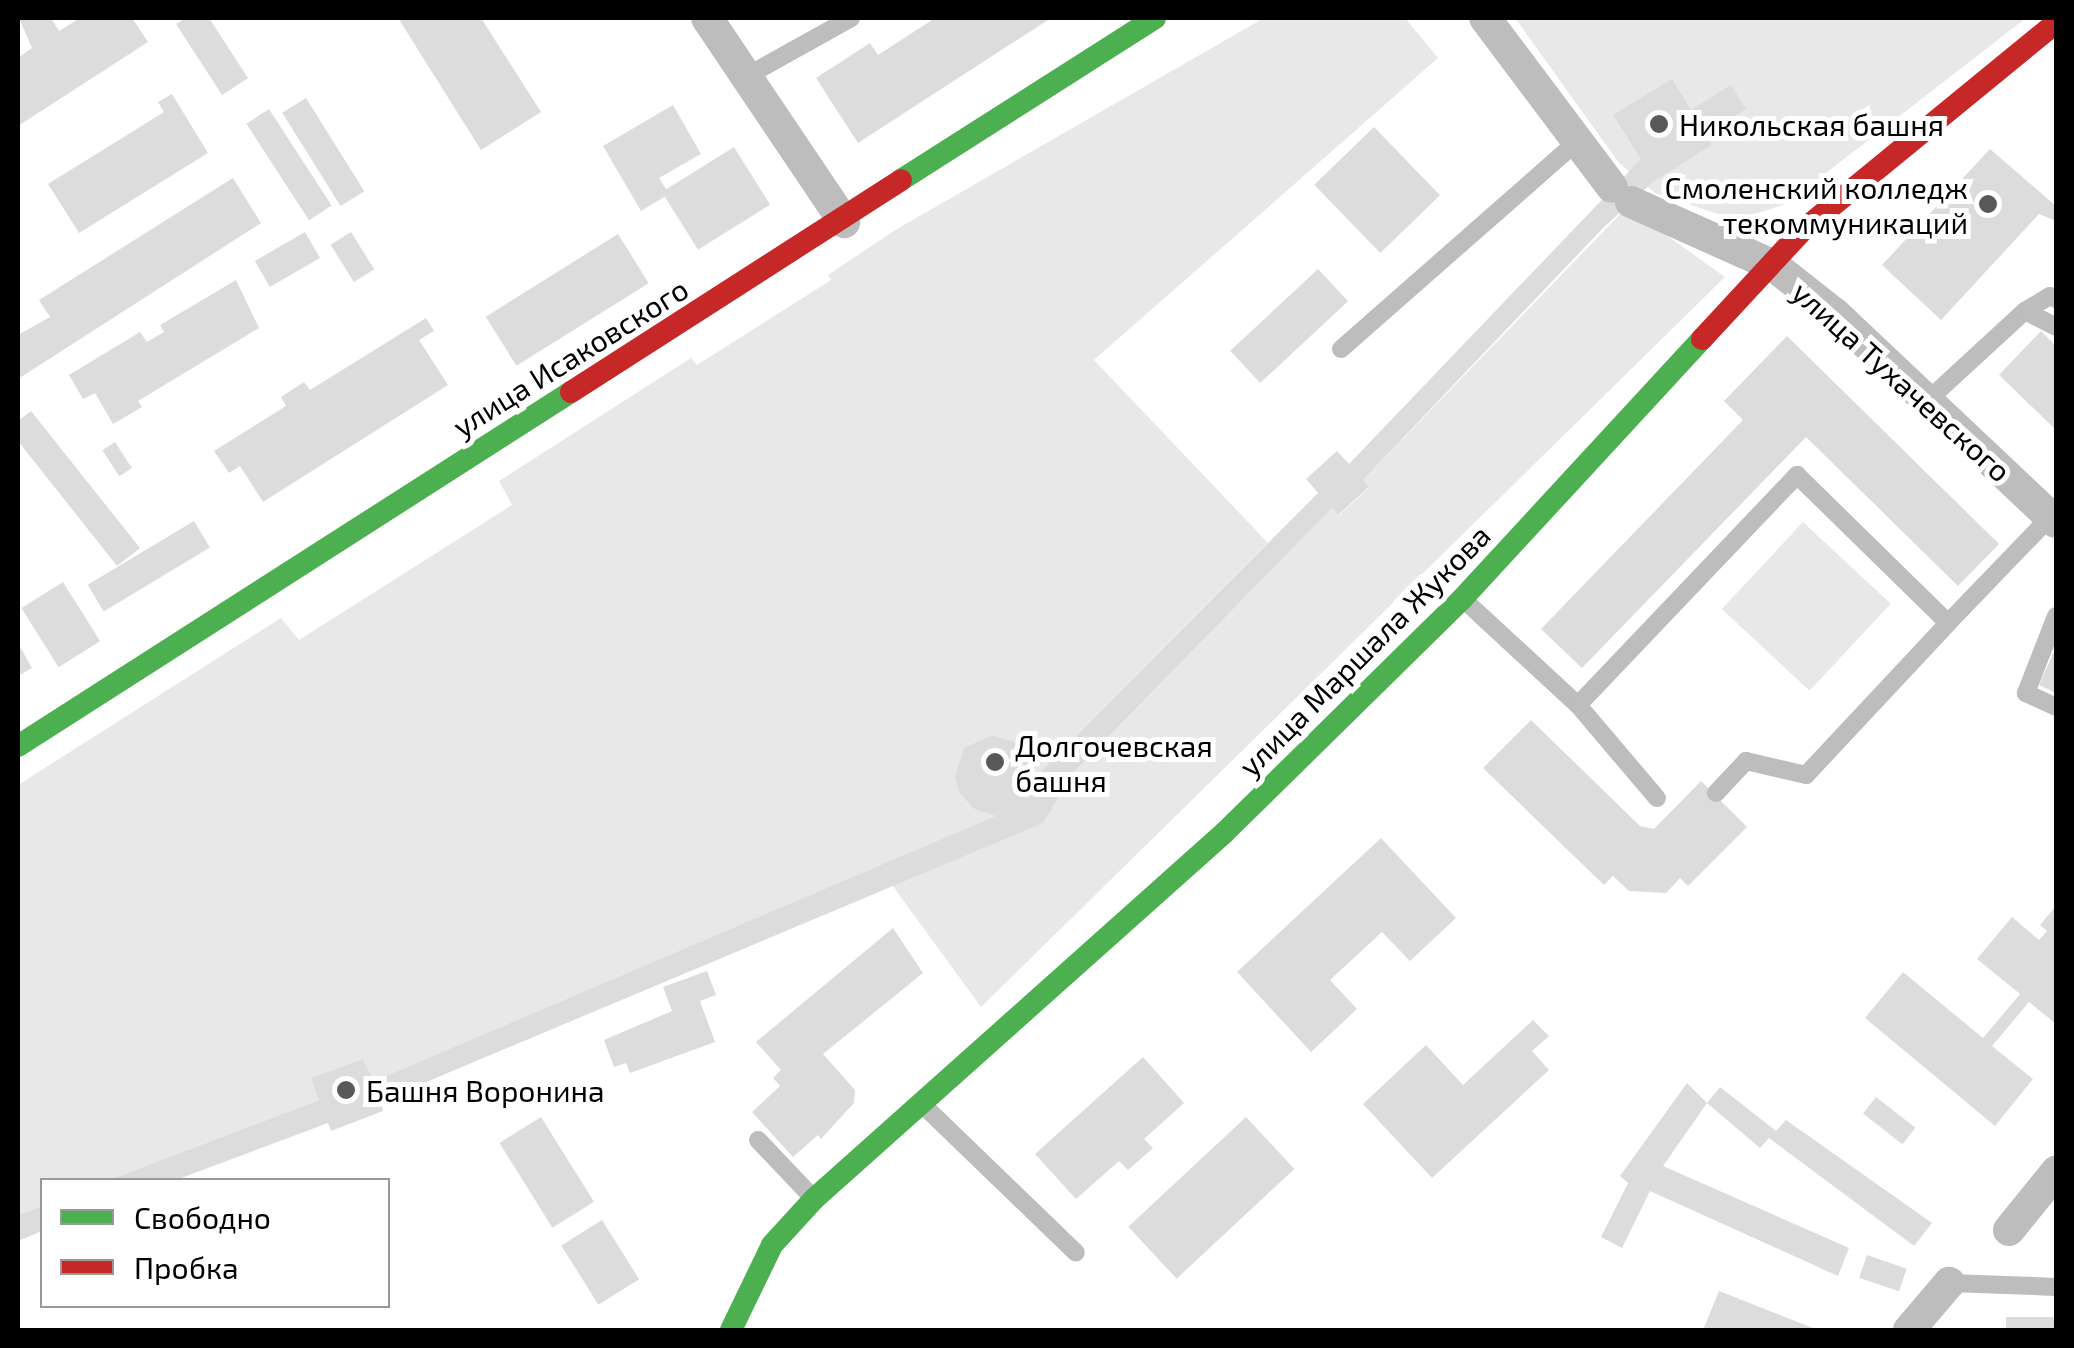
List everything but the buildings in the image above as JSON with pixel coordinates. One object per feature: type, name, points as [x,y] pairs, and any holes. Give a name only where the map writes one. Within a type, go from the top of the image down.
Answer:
[{"type":"street","points":[[708,18],[844,222]]},
{"type":"street","name":"улица Исаковского","points":[[18,746],[844,222],[1154,18]]},
{"type":"street","name":"улица Тухачевского","points":[[1485,18],[1621,194],[1774,266],[1928,400],[2054,519]]},
{"type":"street","name":"улица Маршала Жукова","points":[[731,1330],[772,1245],[814,1199],[924,1105],[1224,832],[1462,599],[1841,196],[2056,23]]},
{"type":"street","points":[[2009,1230],[2056,1172]]},
{"type":"street","points":[[1908,1330],[1949,1283]]},
{"type":"lane","points":[[747,76],[850,18]]},
{"type":"lane","points":[[1341,349],[1578,141]]},
{"type":"lane","points":[[1928,400],[2025,311],[2056,299]]},
{"type":"lane","points":[[2025,311],[2056,328]]},
{"type":"lane","points":[[1578,704],[1796,475],[1948,623]]},
{"type":"lane","points":[[1716,793],[1746,761],[1806,775],[1948,623],[2054,519]]},
{"type":"lane","points":[[1462,599],[1578,704],[1657,798]]},
{"type":"lane","points":[[2056,616],[2026,693],[2056,707]]},
{"type":"lane","points":[[924,1105],[1076,1253]]},
{"type":"lane","points":[[758,1140],[814,1199]]},
{"type":"lane","points":[[1949,1283],[2056,1287]]},
{"type":"shaded area","points":[[1264,18],[1405,18],[1438,58],[1094,360],[1268,543],[1036,776],[1022,744],[992,735],[965,748],[955,777],[959,793],[974,809],[995,816],[374,1081],[363,1059],[312,1078],[319,1100],[114,1178],[40,1178],[40,1207],[18,1215],[18,785],[281,618],[299,640],[512,505],[499,481],[691,358],[697,365],[831,280],[828,275],[897,229]]},
{"type":"shaded area","points":[[1515,18],[2026,18],[1786,204],[1736,220],[1655,193],[1619,163]]},
{"type":"shaded area","points":[[1627,207],[1725,277],[981,1007],[892,885],[1073,773],[1332,508],[1339,515],[1369,488],[1363,480]]},
{"type":"shaded area","points":[[1803,522],[1891,604],[1810,691],[1722,609]]},
{"type":"traffic: fast","points":[[901,180],[1155,18]]},
{"type":"traffic: fast","points":[[731,1330],[772,1245],[814,1199],[1224,833],[1462,599],[1702,339]]},
{"type":"traffic: fast","points":[[18,746],[571,392]]},
{"type":"traffic: jam","points":[[1702,339],[1804,229],[2056,23]]},
{"type":"traffic: jam","points":[[571,392],[901,180]]},
{"type":"place","name":"Никольская башня","points":[[1659,124]]},
{"type":"place","name":"Смоленский колледж текоммуникаций","points":[[1988,204]]},
{"type":"place","name":"Долгочевская башня","points":[[995,762]]},
{"type":"place","name":"Башня Воронина","points":[[346,1090]]}]
